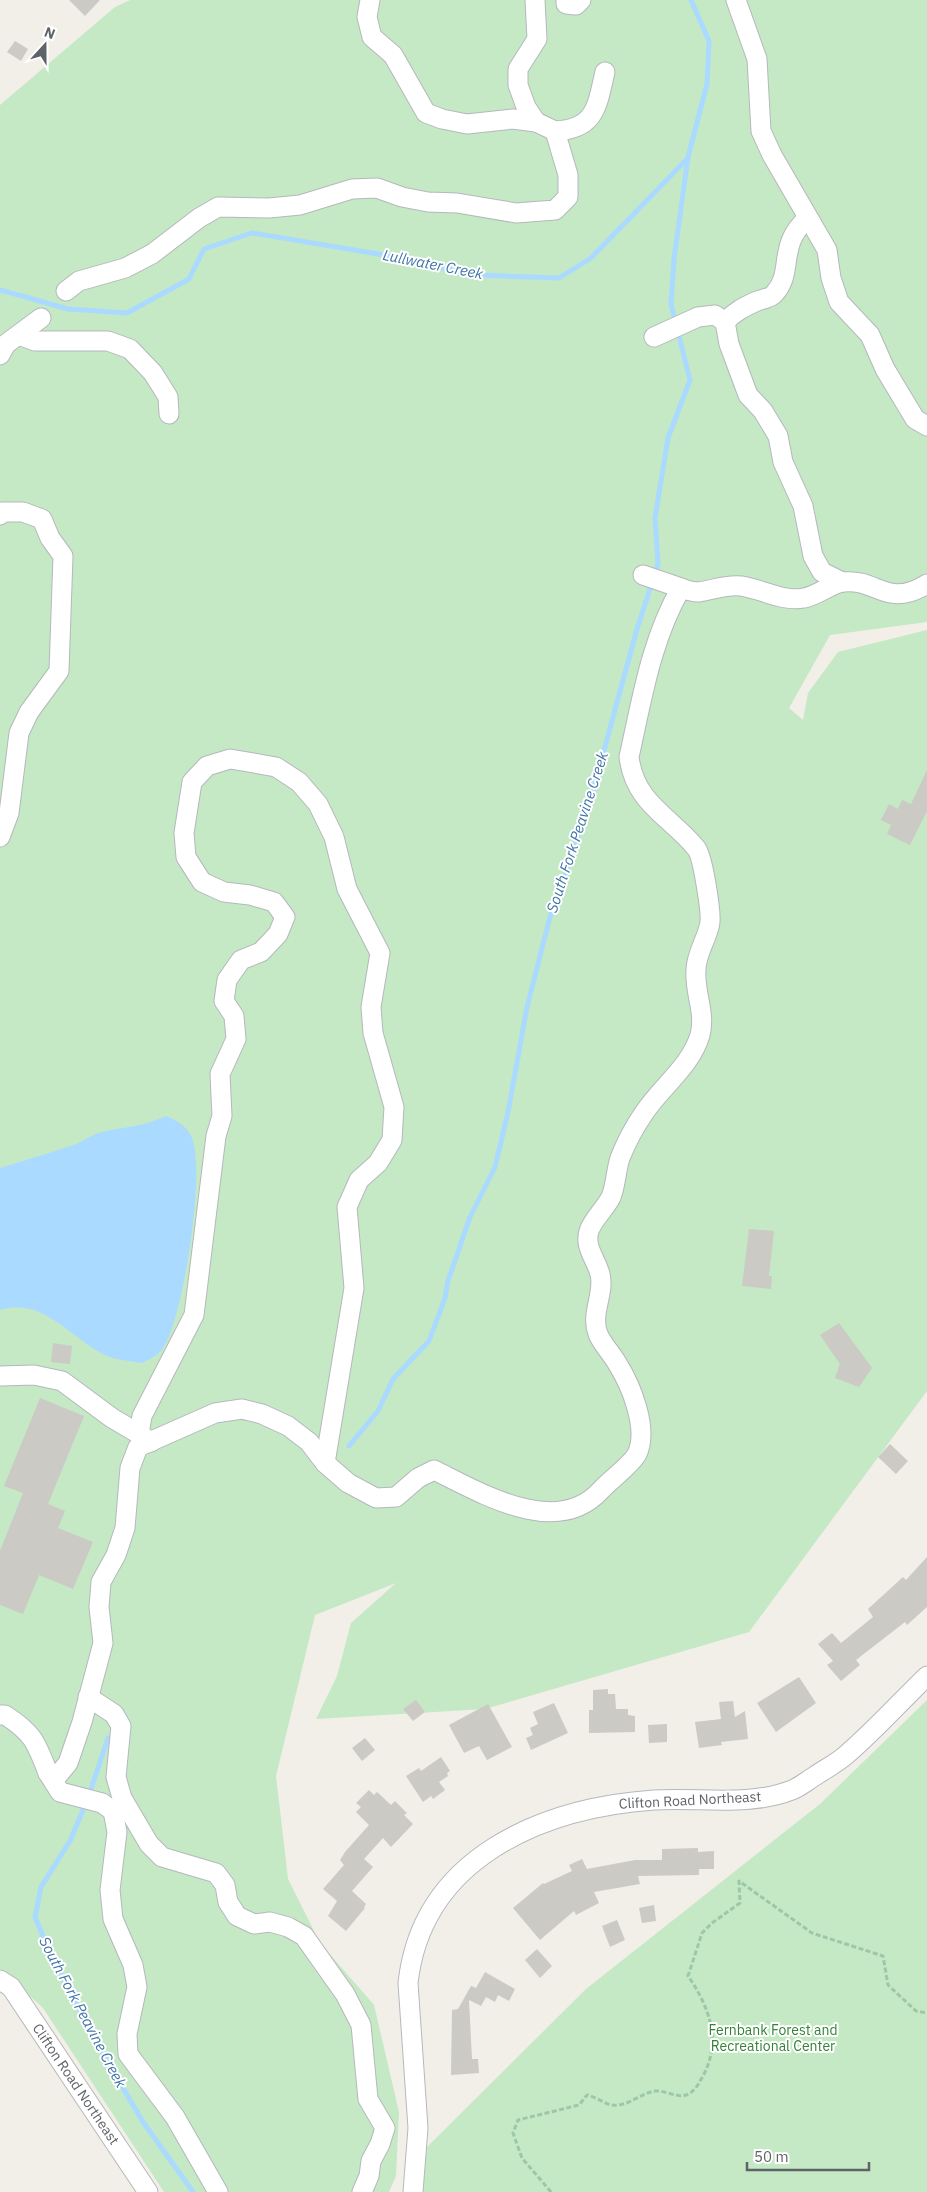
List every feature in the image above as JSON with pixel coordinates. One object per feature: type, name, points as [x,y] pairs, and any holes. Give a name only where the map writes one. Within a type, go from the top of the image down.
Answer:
[{"type":"street","points":[[370,0],[367,17],[372,38],[394,55],[426,113],[442,120],[467,124],[513,119],[536,122],[555,131],[571,130],[588,121],[598,101],[605,72]]},
{"type":"street","points":[[535,0],[537,39],[518,69],[518,85],[526,108],[536,122]]},
{"type":"street","points":[[566,0],[566,4],[576,5],[581,0]]},
{"type":"street","points":[[736,0],[750,34],[757,60],[761,131],[779,170],[827,250],[831,278],[839,302],[870,335],[884,369],[915,420],[927,426]]},
{"type":"street","points":[[66,291],[79,281],[125,268],[152,254],[199,218],[218,207],[269,208],[300,205],[352,189],[377,188],[402,197],[428,202],[457,203],[516,213],[556,210],[568,197],[568,174],[555,131]]},
{"type":"street","points":[[725,322],[735,312],[774,295],[783,281],[788,244],[797,227],[808,218]]},
{"type":"street","points":[[654,337],[698,317],[715,315],[725,322],[729,344],[748,395],[763,411],[778,436],[783,462],[803,506],[813,556],[822,572],[842,582],[865,584],[889,594],[903,594],[927,584]]},
{"type":"street","points":[[0,355],[6,344],[41,318]]},
{"type":"street","points":[[19,335],[36,341],[108,341],[130,349],[154,373],[168,397],[169,414]]},
{"type":"street","points":[[0,515],[2,512],[23,512],[42,519],[50,538],[63,556],[59,671],[29,712],[19,733],[9,813],[0,837]]},
{"type":"street","points":[[643,575],[673,586],[698,592],[712,588],[740,586],[776,597],[804,598],[826,591],[842,582]]},
{"type":"street","points":[[48,1773],[58,1775],[68,1763],[88,1697],[103,1642],[99,1607],[101,1582],[116,1555],[125,1528],[130,1468],[138,1447],[145,1438],[215,1413],[242,1409],[262,1414],[288,1426],[309,1442],[325,1463],[348,1483],[376,1498],[396,1497],[418,1478],[434,1470],[512,1506],[547,1512],[584,1504],[598,1494],[636,1456],[642,1439],[638,1415],[631,1389],[598,1334],[595,1316],[601,1285],[600,1273],[587,1242],[589,1228],[611,1196],[620,1158],[643,1114],[688,1059],[700,1037],[702,1019],[695,971],[710,922],[704,870],[699,850],[665,820],[643,794],[631,770],[629,757],[655,645],[673,586]]},
{"type":"street","points":[[145,1438],[142,1416],[194,1315],[210,1204],[216,1136],[222,1116],[220,1074],[236,1040],[234,1016],[224,1001],[227,980],[241,960],[261,952],[278,934],[285,917],[274,902],[250,894],[224,892],[202,882],[186,857],[184,833],[192,782],[207,766],[230,759],[276,767],[299,782],[318,804],[334,837],[347,889],[380,953],[371,1007],[373,1033],[394,1107],[392,1140],[378,1163],[359,1180],[347,1207],[354,1288],[325,1463]]},
{"type":"street","points":[[0,1376],[34,1375],[62,1381],[112,1418],[145,1438]]},
{"type":"street","name":"Clifton Road Northeast","points":[[413,2192],[418,2128],[409,1978],[411,1960],[423,1924],[444,1890],[509,1837],[551,1820],[598,1806],[654,1800],[754,1798],[793,1790],[845,1756],[927,1676]]},
{"type":"street","points":[[88,1697],[114,1714],[122,1726],[116,1777],[122,1798],[149,1844],[162,1857],[216,1873],[225,1885],[228,1902],[237,1916],[254,1924],[270,1922],[288,1927],[304,1936],[345,1994],[361,2024],[368,2099],[385,2128],[380,2144],[371,2161],[369,2176],[362,2192]]},
{"type":"street","points":[[0,1715],[5,1715],[26,1729],[38,1748],[48,1773],[60,1792],[74,1797],[102,1802],[113,1811],[117,1832],[110,1890],[113,1919],[133,1965],[137,1987],[127,2034],[128,2054],[174,2117],[218,2192]]},
{"type":"street","name":"Clifton Road Northeast","points":[[0,1980],[10,1987],[148,2192]]},
{"type":"path","points":[[551,2192],[522,2158],[513,2133],[518,2120],[578,2105],[588,2095],[600,2098],[611,2105],[625,2104],[655,2091],[685,2095],[696,2089],[706,2070],[713,2046],[707,2006],[688,1976],[702,1934],[712,1923],[740,1903],[740,1881],[812,1933],[883,1956],[888,1985],[916,2011],[927,2013]]},
{"type":"green space","points":[[130,0],[927,0],[927,622],[830,635],[789,708],[803,720],[808,693],[838,652],[927,630],[927,1391],[749,1632],[485,1709],[316,1719],[337,1676],[351,1623],[396,1583],[315,1615],[276,1776],[288,1879],[320,1943],[374,2005],[399,2112],[396,2176],[389,2192],[164,2192],[43,2008],[0,1969],[0,105],[115,7]]},
{"type":"green space","name":"Fernbank Forest and Recreational Center","points":[[927,1700],[927,2192],[422,2192],[427,2147],[586,1989],[820,1804]]},
{"type":"water","points":[[166,1116],[182,1125],[190,1134],[195,1150],[196,1176],[195,1208],[185,1278],[169,1335],[161,1351],[142,1363],[107,1356],[44,1314],[16,1307],[0,1310],[0,1168],[74,1145],[99,1133],[143,1124]]},
{"type":"building","points":[[69,0],[100,0],[85,16]]},
{"type":"building","points":[[15,41],[28,49],[21,61],[7,52]]},
{"type":"building","points":[[927,770],[927,811],[910,845],[887,834],[891,825],[881,820],[889,804],[898,809],[902,800],[911,804]]},
{"type":"building","points":[[749,1229],[774,1231],[769,1276],[772,1276],[771,1289],[742,1286]]},
{"type":"building","points":[[839,1323],[872,1368],[859,1387],[835,1378],[840,1364],[820,1335]]},
{"type":"building","points":[[53,1343],[72,1346],[70,1364],[51,1362]]},
{"type":"building","points":[[40,1398],[84,1416],[48,1504],[65,1511],[58,1528],[93,1542],[73,1589],[39,1575],[23,1614],[0,1605],[0,1551],[23,1493],[4,1486]]},
{"type":"building","points":[[890,1444],[908,1461],[896,1474],[878,1457]]},
{"type":"building","points":[[927,1557],[927,1607],[907,1625],[905,1622],[856,1660],[860,1665],[841,1681],[827,1665],[833,1661],[818,1644],[832,1633],[841,1643],[873,1617],[868,1609],[903,1577],[906,1580]]},
{"type":"building","points":[[799,1677],[816,1703],[776,1732],[757,1703]]},
{"type":"building","points":[[608,1689],[608,1694],[615,1694],[616,1709],[628,1709],[628,1715],[635,1716],[635,1732],[589,1733],[589,1710],[593,1710],[593,1690]]},
{"type":"building","points":[[416,1700],[425,1712],[413,1721],[403,1709]]},
{"type":"building","points":[[733,1701],[735,1717],[745,1711],[748,1739],[721,1742],[722,1745],[699,1748],[695,1722],[721,1719],[719,1702]]},
{"type":"building","points":[[554,1703],[568,1733],[531,1750],[526,1738],[533,1735],[530,1728],[538,1724],[533,1712]]},
{"type":"building","points":[[488,1704],[512,1747],[487,1760],[479,1746],[464,1753],[449,1725]]},
{"type":"building","points":[[667,1724],[667,1742],[649,1743],[648,1725]]},
{"type":"building","points":[[365,1738],[375,1750],[362,1761],[352,1748]]},
{"type":"building","points":[[441,1757],[450,1771],[447,1773],[448,1776],[439,1782],[445,1790],[433,1799],[431,1796],[423,1802],[406,1776],[419,1768],[421,1771]]},
{"type":"building","points":[[369,1790],[374,1795],[377,1792],[391,1805],[395,1801],[407,1813],[404,1815],[413,1824],[391,1847],[383,1838],[364,1859],[373,1867],[352,1891],[366,1904],[365,1908],[346,1931],[328,1916],[337,1901],[323,1889],[344,1865],[340,1860],[345,1852],[369,1825],[356,1812],[361,1807],[356,1803]]},
{"type":"building","points":[[698,1848],[698,1852],[714,1851],[714,1869],[699,1869],[699,1875],[638,1876],[640,1884],[594,1892],[599,1903],[576,1915],[574,1911],[540,1940],[513,1908],[543,1883],[572,1871],[569,1865],[582,1859],[587,1869],[635,1860],[662,1860],[662,1849]]},
{"type":"building","points":[[654,1905],[656,1921],[642,1923],[639,1908]]},
{"type":"building","points":[[617,1920],[625,1940],[610,1947],[602,1926]]},
{"type":"building","points":[[537,1949],[552,1966],[540,1978],[525,1960]]},
{"type":"building","points":[[485,1972],[515,1989],[509,2001],[498,1995],[495,2002],[486,1997],[481,2006],[469,2000],[472,2059],[478,2059],[479,2073],[451,2075],[452,2010],[458,2009],[471,1986],[476,1988]]},
{"type":"waterway","name":"South Fork Peavine Creek","points":[[349,1446],[378,1411],[393,1379],[429,1341],[445,1298],[448,1281],[470,1217],[495,1167],[508,1112],[527,1007],[550,917],[590,802],[637,629],[658,564],[655,518],[668,438],[690,380],[671,304],[674,259],[688,157],[707,84],[709,41],[691,0]]},
{"type":"waterway","name":"Lullwater Creek","points":[[0,290],[68,309],[127,313],[189,279],[204,249],[252,233],[378,254],[476,275],[559,278],[591,258],[688,158]]},
{"type":"waterway","name":"South Fork Peavine Creek","points":[[89,1795],[108,1738]]},
{"type":"waterway","name":"South Fork Peavine Creek","points":[[86,1803],[70,1841],[41,1887],[35,1917],[52,1958],[99,2047],[143,2122],[193,2192]]}]
